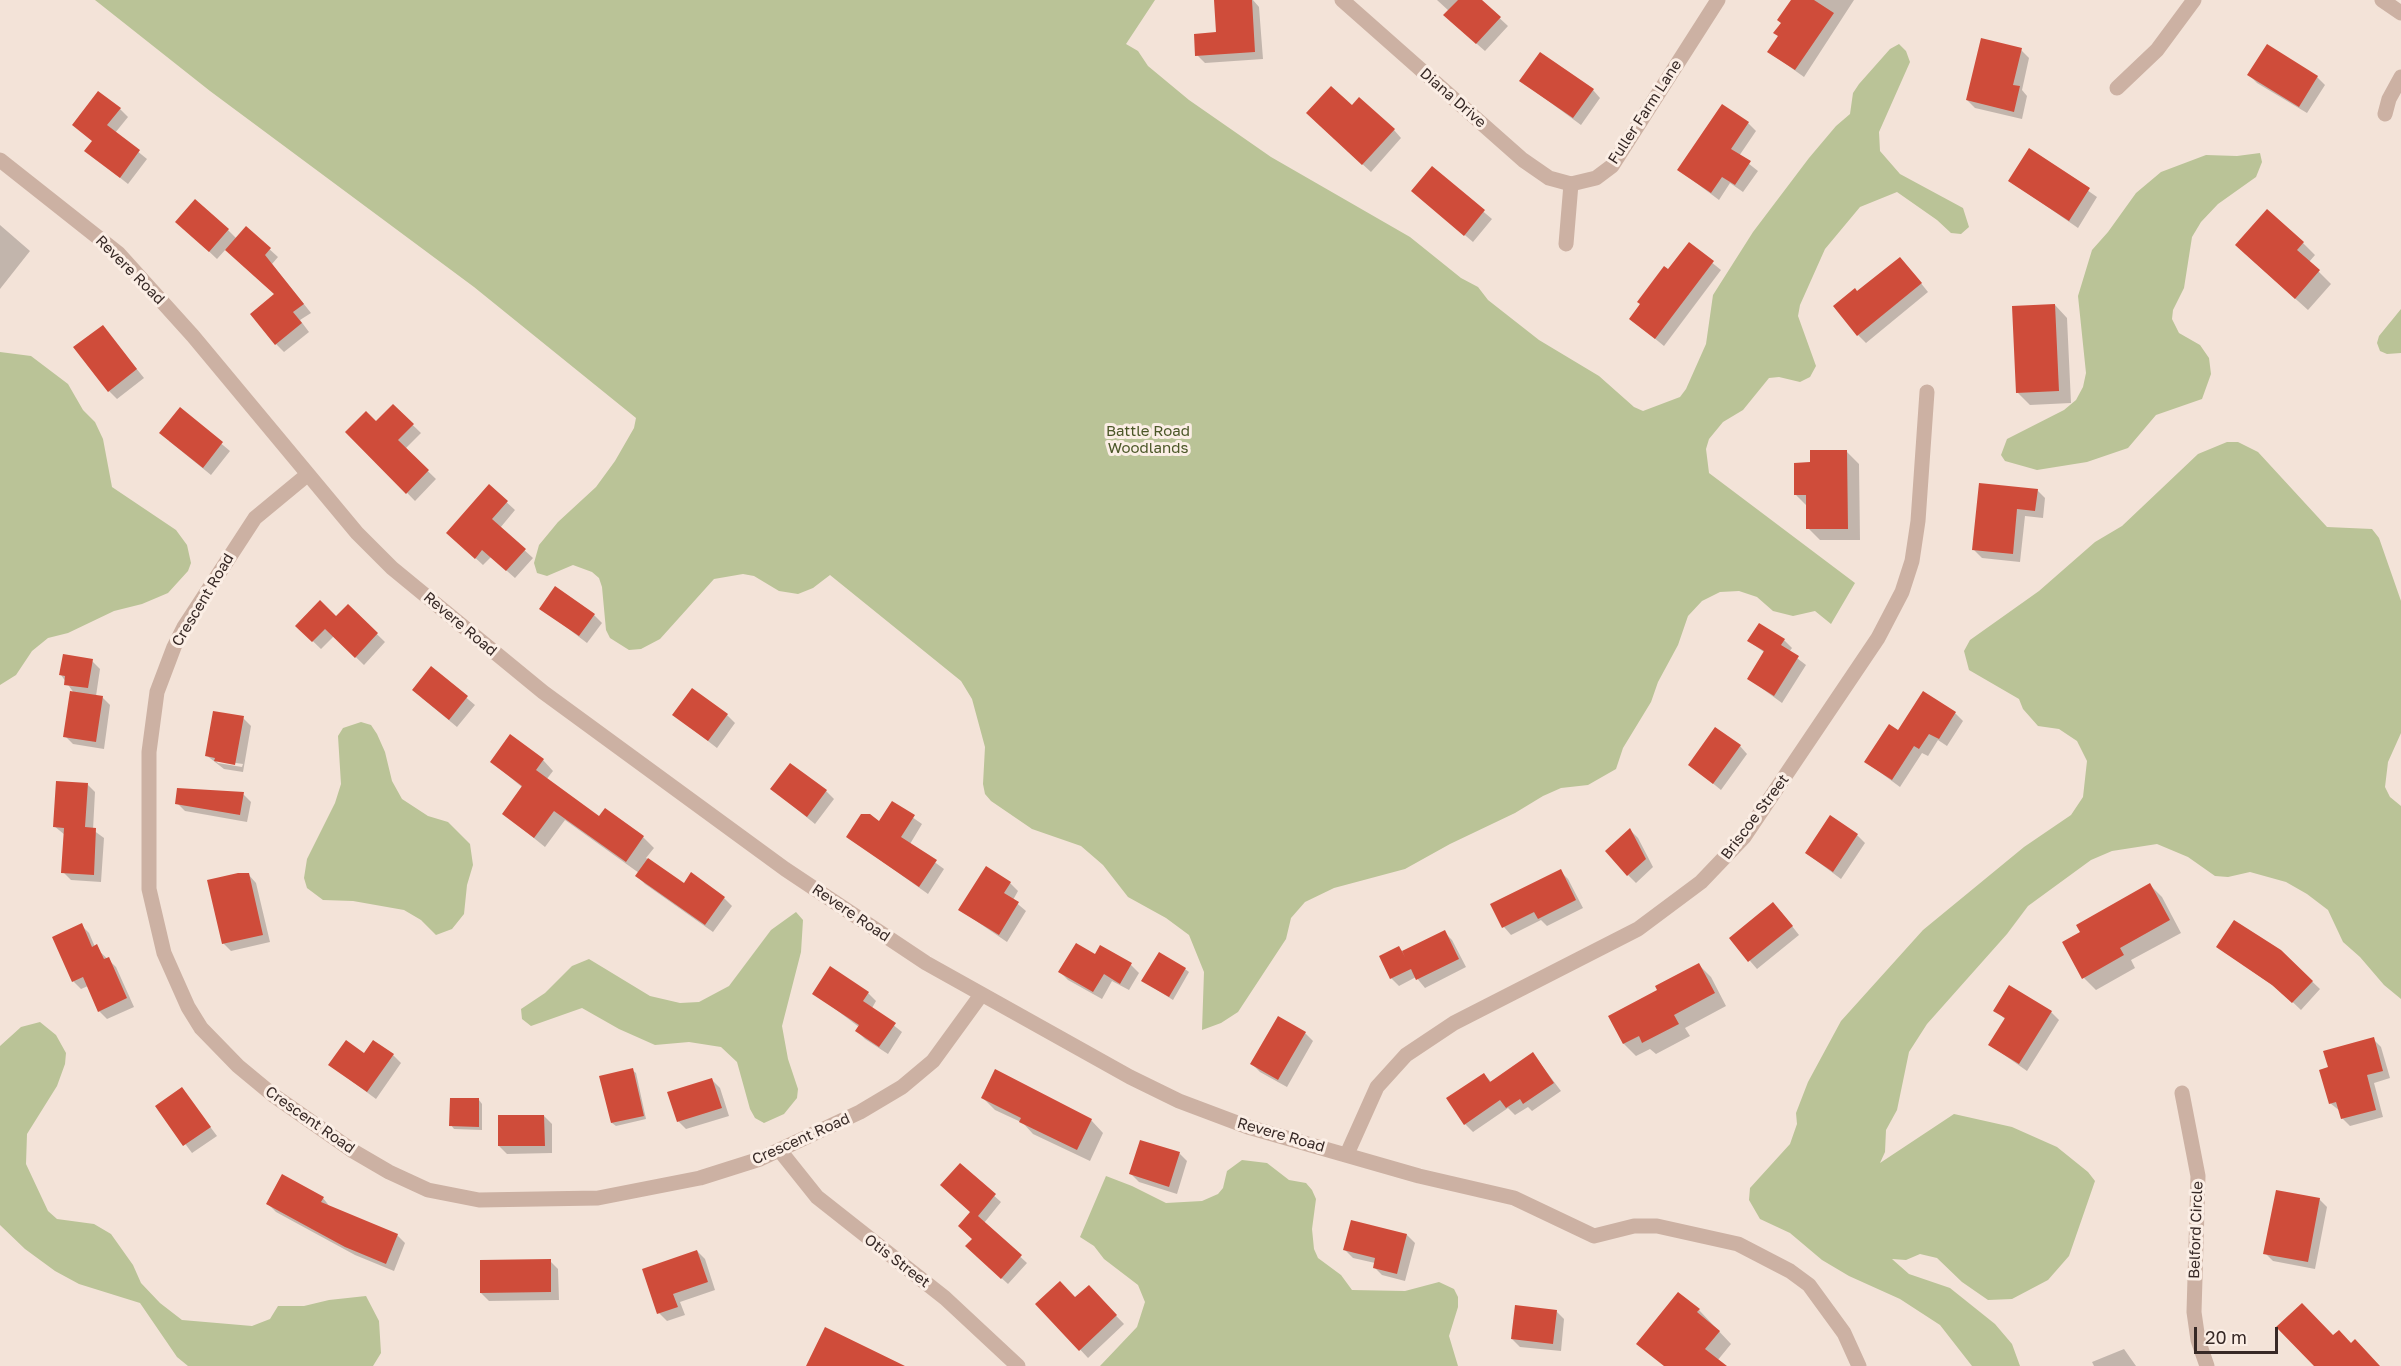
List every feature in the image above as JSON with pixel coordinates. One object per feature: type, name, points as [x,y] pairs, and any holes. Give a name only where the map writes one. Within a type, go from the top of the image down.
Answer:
[{"type":"street","name":"Diana Drive","points":[[1342,0],[1530,165],[1549,178],[1570,184]]},
{"type":"street","name":"Fuller Farm Lane","points":[[1570,184],[1596,178],[1612,166],[1718,0]]},
{"type":"street","points":[[2117,88],[2157,50],[2194,0]]},
{"type":"street","points":[[2382,0],[2401,13]]},
{"type":"street","points":[[2385,114],[2389,99],[2401,77]]},
{"type":"street","name":"Revere Road","points":[[0,160],[119,254],[193,336],[307,476],[357,533],[393,568],[543,692],[785,869],[926,963],[1179,1101],[1269,1134],[1419,1176],[1514,1198],[1594,1236],[1634,1226],[1657,1226],[1738,1244],[1791,1271],[1809,1285],[1844,1333],[1859,1366]]},
{"type":"street","points":[[1566,244],[1570,184]]},
{"type":"street","name":"Briscoe Street","points":[[1347,1154],[1377,1087],[1407,1054],[1454,1023],[1638,929],[1701,882],[1744,837],[1878,638],[1902,592],[1912,561],[1918,521],[1928,392]]},
{"type":"street","name":"Crescent Road","points":[[307,476],[263,509],[248,528],[184,627],[157,692],[149,752],[149,889],[164,953],[188,1007],[201,1028],[238,1066],[312,1125],[389,1173],[428,1190],[461,1199],[496,1201],[598,1198],[700,1178],[781,1152],[881,1101],[918,1074],[942,1051],[981,995]]},
{"type":"street","name":"Belford Circle","points":[[2182,1093],[2198,1176],[2195,1319],[2207,1366]]},
{"type":"street","name":"Otis Street","points":[[781,1152],[818,1197],[945,1298],[1018,1366]]},
{"type":"green space","name":"Battle Road Woodlands","points":[[95,0],[1155,0],[1126,44],[1138,51],[1148,66],[1189,100],[1271,157],[1410,237],[1461,278],[1478,287],[1488,300],[1539,340],[1599,376],[1634,407],[1643,411],[1680,397],[1686,389],[1706,344],[1713,295],[1753,232],[1809,158],[1836,126],[1850,114],[1853,93],[1859,84],[1890,49],[1899,44],[1906,51],[1910,62],[1879,132],[1880,151],[1900,174],[1963,208],[1969,227],[1961,234],[1951,233],[1937,220],[1897,192],[1860,207],[1825,249],[1800,305],[1798,316],[1816,366],[1810,377],[1800,382],[1779,377],[1769,378],[1743,410],[1723,422],[1709,439],[1706,449],[1709,473],[1855,583],[1831,624],[1815,611],[1793,616],[1773,611],[1757,597],[1739,591],[1720,592],[1702,601],[1688,616],[1678,645],[1658,682],[1651,702],[1623,748],[1616,769],[1588,785],[1561,788],[1543,796],[1515,813],[1450,844],[1405,869],[1334,888],[1305,902],[1291,918],[1286,939],[1238,1012],[1221,1023],[1202,1030],[1204,972],[1189,935],[1166,918],[1128,897],[1103,865],[1081,846],[1032,829],[991,801],[985,794],[983,784],[985,747],[972,699],[961,681],[830,575],[813,588],[798,594],[779,591],[754,576],[743,574],[714,579],[660,639],[641,649],[629,650],[610,638],[606,630],[602,587],[599,578],[592,572],[573,565],[547,576],[537,573],[534,563],[539,545],[558,522],[596,487],[615,461],[634,428],[636,418],[474,287],[210,91]]},
{"type":"green space","points":[[2260,153],[2262,162],[2256,177],[2218,204],[2201,222],[2192,237],[2184,288],[2173,310],[2172,319],[2179,333],[2200,345],[2209,358],[2211,374],[2202,399],[2156,415],[2128,448],[2087,462],[2037,470],[2005,461],[2001,455],[2007,439],[2064,410],[2076,400],[2083,387],[2086,373],[2078,296],[2092,250],[2136,193],[2161,172],[2206,155],[2237,156]]},
{"type":"green space","points":[[2401,309],[2401,353],[2387,354],[2380,351],[2377,343],[2379,336]]},
{"type":"green space","points":[[0,352],[31,356],[68,384],[83,410],[95,422],[103,439],[112,487],[176,530],[187,545],[191,563],[188,571],[168,593],[142,604],[114,611],[68,633],[48,638],[32,651],[16,675],[0,685]]},
{"type":"green space","points":[[2227,442],[2238,442],[2258,452],[2327,527],[2372,529],[2379,538],[2401,601],[2401,733],[2388,762],[2385,787],[2390,797],[2401,806],[2401,999],[2384,985],[2360,957],[2343,942],[2328,910],[2307,894],[2286,882],[2250,872],[2228,877],[2215,876],[2188,857],[2157,844],[2112,851],[2091,860],[2028,906],[2007,934],[1927,1024],[1909,1052],[1897,1110],[1886,1130],[1885,1152],[1880,1163],[1954,1114],[2012,1127],[2057,1147],[2088,1172],[2095,1181],[2069,1256],[2048,1280],[2012,1299],[1988,1300],[1962,1282],[1937,1258],[1920,1254],[1906,1260],[1892,1259],[1909,1274],[1950,1288],[1995,1324],[2012,1344],[2020,1366],[1972,1366],[1940,1325],[1900,1299],[1849,1276],[1822,1260],[1790,1233],[1760,1219],[1749,1200],[1750,1188],[1790,1144],[1797,1124],[1796,1113],[1808,1082],[1841,1021],[1923,930],[2024,847],[2071,815],[2083,797],[2087,761],[2077,741],[2059,729],[2038,726],[2023,709],[2019,699],[1969,670],[1964,651],[1970,640],[2039,591],[2095,542],[2122,526],[2198,454]]},
{"type":"green space","points":[[361,722],[371,725],[377,734],[385,752],[392,781],[402,799],[428,816],[448,822],[470,844],[473,865],[467,885],[464,914],[452,929],[436,935],[421,920],[404,910],[353,901],[323,900],[307,888],[304,878],[307,859],[335,803],[341,784],[338,736],[343,728]]},
{"type":"green space","points":[[796,912],[803,920],[801,952],[782,1026],[788,1059],[798,1089],[797,1098],[784,1114],[764,1123],[755,1118],[750,1109],[737,1062],[721,1047],[689,1042],[655,1045],[619,1029],[582,1008],[531,1026],[522,1019],[521,1009],[545,993],[572,966],[589,959],[650,996],[680,1003],[699,1002],[729,986],[771,930]]},
{"type":"green space","points":[[40,1022],[56,1035],[66,1053],[65,1064],[57,1086],[27,1134],[26,1164],[48,1211],[57,1219],[94,1224],[111,1234],[133,1265],[141,1283],[160,1303],[182,1320],[252,1326],[270,1319],[278,1306],[304,1306],[329,1300],[366,1296],[379,1321],[381,1353],[373,1366],[188,1366],[177,1357],[140,1303],[79,1284],[55,1271],[25,1249],[0,1225],[0,1046],[21,1027]]},
{"type":"green space","points":[[1242,1160],[1267,1163],[1289,1180],[1306,1183],[1312,1190],[1316,1199],[1312,1229],[1314,1249],[1318,1258],[1341,1275],[1352,1290],[1405,1291],[1439,1282],[1454,1289],[1458,1297],[1458,1307],[1449,1336],[1458,1366],[1100,1366],[1137,1327],[1145,1302],[1138,1285],[1104,1259],[1094,1246],[1080,1237],[1106,1176],[1166,1203],[1202,1201],[1218,1194],[1223,1188],[1227,1171]]},
{"type":"building","points":[[1214,0],[1252,0],[1255,52],[1195,56],[1194,34],[1216,32]]},
{"type":"building","points":[[1458,0],[1482,0],[1501,17],[1476,44],[1443,15]]},
{"type":"building","points":[[1791,0],[1814,0],[1834,13],[1795,70],[1767,52],[1778,36],[1773,33],[1781,23],[1777,20]]},
{"type":"building","points":[[1981,38],[2022,48],[2013,85],[2020,86],[2014,112],[1966,100]]},
{"type":"building","points":[[2267,44],[2318,76],[2299,107],[2247,75]]},
{"type":"building","points":[[1540,52],[1594,89],[1573,118],[1519,81]]},
{"type":"building","points":[[1331,86],[1352,105],[1359,97],[1395,129],[1362,165],[1306,113]]},
{"type":"building","points":[[98,91],[121,108],[107,125],[140,150],[120,178],[84,151],[92,141],[72,125]]},
{"type":"building","points":[[1722,104],[1749,122],[1731,149],[1751,161],[1735,185],[1722,177],[1711,193],[1677,170]]},
{"type":"building","points":[[2029,148],[2090,188],[2069,221],[2008,181]]},
{"type":"building","points":[[1432,166],[1485,210],[1464,236],[1411,191]]},
{"type":"building","points":[[195,199],[229,229],[209,252],[175,222]]},
{"type":"building","points":[[2267,209],[2304,242],[2297,250],[2320,270],[2295,299],[2235,245]]},
{"type":"building","points":[[246,226],[271,248],[265,255],[304,304],[293,312],[302,323],[275,345],[250,314],[274,294],[225,250]]},
{"type":"building","points":[[1689,242],[1714,261],[1655,339],[1629,319],[1640,304],[1637,302],[1664,266],[1668,269]]},
{"type":"building","points":[[1900,257],[1922,283],[1857,336],[1833,306],[1855,288],[1857,291]]},
{"type":"building","points":[[2055,304],[2059,391],[2016,393],[2012,306]]},
{"type":"building","points":[[103,325],[137,369],[108,392],[73,347]]},
{"type":"building","points":[[393,404],[414,424],[398,440],[429,470],[406,494],[345,432],[366,411],[376,421]]},
{"type":"building","points":[[180,407],[223,442],[203,468],[159,433]]},
{"type":"building","points":[[1810,450],[1847,450],[1848,529],[1806,529],[1806,495],[1794,495],[1794,463],[1810,462]]},
{"type":"building","points":[[1979,483],[2038,489],[2035,511],[2017,509],[2013,554],[1972,550]]},
{"type":"building","points":[[489,484],[508,501],[492,519],[526,549],[506,571],[482,550],[475,559],[446,533]]},
{"type":"building","points":[[555,586],[595,614],[579,636],[539,609]]},
{"type":"building","points":[[320,600],[336,616],[348,604],[378,633],[355,658],[325,629],[312,642],[295,626]]},
{"type":"building","points":[[1759,623],[1785,639],[1781,645],[1799,656],[1774,696],[1747,679],[1764,651],[1747,641]]},
{"type":"building","points":[[63,654],[93,659],[88,688],[64,685],[65,676],[59,675]]},
{"type":"building","points":[[431,666],[468,696],[449,720],[412,690]]},
{"type":"building","points":[[692,688],[728,714],[708,741],[672,715]]},
{"type":"building","points":[[70,691],[103,696],[96,742],[63,737]]},
{"type":"building","points":[[1923,691],[1956,712],[1939,739],[1929,734],[1919,749],[1914,746],[1892,780],[1864,762],[1889,724],[1898,730]]},
{"type":"building","points":[[213,711],[244,716],[235,765],[214,761],[215,758],[205,756]]},
{"type":"building","points":[[1715,727],[1741,745],[1713,784],[1688,765]]},
{"type":"building","points":[[510,734],[544,759],[536,770],[599,816],[605,808],[644,836],[626,862],[554,811],[534,838],[502,814],[522,786],[490,762]]},
{"type":"building","points":[[790,763],[827,790],[807,817],[770,789]]},
{"type":"building","points":[[56,781],[88,783],[85,827],[96,828],[94,875],[61,873],[64,828],[53,827]]},
{"type":"building","points":[[177,788],[244,792],[240,815],[175,804]]},
{"type":"building","points":[[892,801],[915,815],[901,837],[937,860],[919,887],[846,837],[861,814],[870,814],[879,821]]},
{"type":"building","points":[[1830,815],[1858,834],[1833,872],[1805,853]]},
{"type":"building","points":[[1630,828],[1646,859],[1627,876],[1605,851]]},
{"type":"building","points":[[648,858],[684,883],[691,872],[725,897],[705,925],[635,876]]},
{"type":"building","points":[[986,866],[1011,882],[1004,893],[1019,902],[999,935],[958,910]]},
{"type":"building","points":[[1561,869],[1576,900],[1538,919],[1534,912],[1502,928],[1490,904]]},
{"type":"building","points":[[238,873],[249,873],[263,935],[222,944],[207,880]]},
{"type":"building","points":[[2150,883],[2170,920],[2120,948],[2124,955],[2082,979],[2062,942],[2080,932],[2076,925]]},
{"type":"building","points":[[1773,902],[1793,926],[1748,962],[1729,938]]},
{"type":"building","points":[[2234,920],[2281,950],[2313,981],[2292,1003],[2272,985],[2216,947]]},
{"type":"building","points":[[82,923],[92,947],[97,944],[104,959],[109,957],[127,998],[98,1012],[83,977],[72,982],[52,937]]},
{"type":"building","points":[[1445,930],[1459,959],[1416,980],[1411,969],[1390,979],[1379,956],[1399,946],[1405,957],[1402,951]]},
{"type":"building","points":[[1076,943],[1095,954],[1100,945],[1132,963],[1120,984],[1104,974],[1093,992],[1058,972]]},
{"type":"building","points":[[1159,952],[1186,968],[1169,997],[1141,981]]},
{"type":"building","points":[[1699,963],[1715,993],[1674,1015],[1679,1024],[1642,1043],[1639,1036],[1623,1044],[1608,1016],[1657,990],[1655,986]]},
{"type":"building","points":[[830,966],[869,992],[863,1001],[896,1023],[879,1047],[855,1031],[859,1025],[812,994]]},
{"type":"building","points":[[2009,985],[2052,1011],[2019,1064],[1988,1045],[2005,1018],[1993,1011]]},
{"type":"building","points":[[1278,1016],[1306,1032],[1278,1080],[1250,1064]]},
{"type":"building","points":[[2374,1037],[2383,1071],[2367,1075],[2376,1110],[2341,1119],[2336,1102],[2329,1104],[2319,1070],[2328,1067],[2323,1051]]},
{"type":"building","points":[[346,1040],[364,1053],[373,1040],[394,1054],[367,1092],[328,1065]]},
{"type":"building","points":[[1533,1052],[1554,1083],[1523,1104],[1520,1099],[1506,1108],[1500,1100],[1464,1125],[1446,1098],[1484,1073],[1490,1082]]},
{"type":"building","points":[[633,1068],[644,1116],[611,1123],[599,1076]]},
{"type":"building","points":[[995,1069],[1092,1119],[1077,1150],[1019,1122],[1021,1118],[981,1098]]},
{"type":"building","points":[[712,1078],[722,1108],[677,1122],[667,1092]]},
{"type":"building","points":[[182,1087],[211,1127],[183,1146],[155,1106]]},
{"type":"building","points":[[450,1098],[479,1098],[479,1127],[449,1126]]},
{"type":"building","points":[[498,1115],[544,1115],[545,1146],[498,1146]]},
{"type":"building","points":[[1140,1140],[1180,1152],[1169,1187],[1129,1174]]},
{"type":"building","points":[[960,1163],[996,1194],[978,1216],[1022,1255],[1001,1279],[965,1246],[972,1239],[958,1226],[970,1212],[940,1185]]},
{"type":"building","points":[[282,1174],[324,1197],[321,1202],[398,1234],[386,1264],[345,1247],[266,1204]]},
{"type":"building","points":[[2276,1190],[2320,1198],[2308,1262],[2263,1254]]},
{"type":"building","points":[[1351,1220],[1407,1234],[1397,1274],[1373,1268],[1375,1258],[1343,1250]]},
{"type":"building","points":[[697,1250],[708,1282],[673,1294],[678,1307],[657,1314],[642,1269]]},
{"type":"building","points":[[551,1259],[551,1292],[480,1293],[480,1260]]},
{"type":"building","points":[[1060,1281],[1075,1297],[1089,1285],[1117,1315],[1079,1351],[1035,1304]]},
{"type":"building","points":[[1678,1292],[1700,1309],[1697,1312],[1720,1331],[1705,1349],[1727,1366],[1664,1366],[1636,1344]]},
{"type":"building","points":[[2302,1303],[2333,1335],[2339,1330],[2351,1343],[2355,1339],[2380,1366],[2314,1366],[2276,1327]]},
{"type":"building","points":[[1515,1305],[1557,1310],[1553,1344],[1511,1339]]},
{"type":"building","points":[[825,1327],[905,1366],[806,1366]]}]
